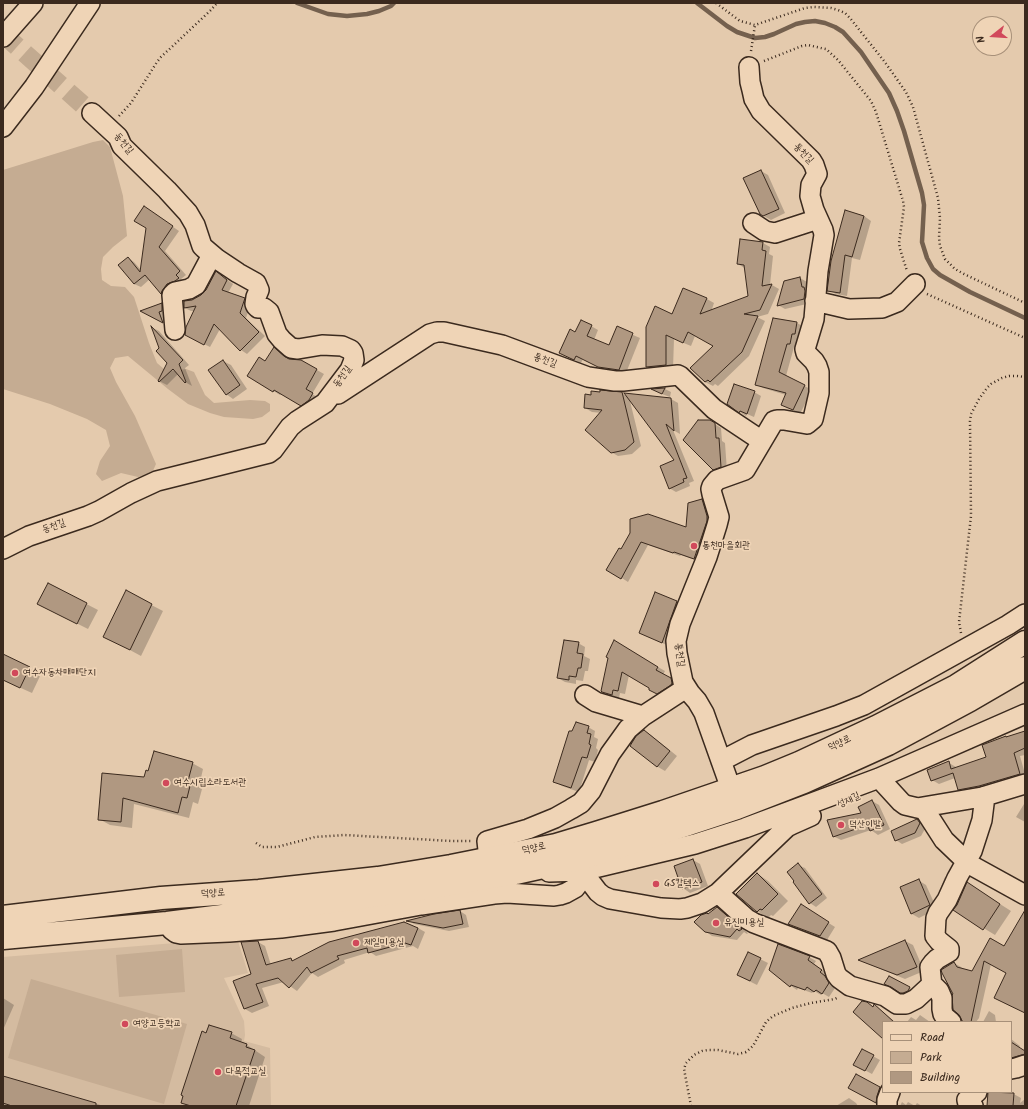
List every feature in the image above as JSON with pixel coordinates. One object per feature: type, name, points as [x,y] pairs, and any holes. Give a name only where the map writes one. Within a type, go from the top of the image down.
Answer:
[{"type":"main road","name":"덕양로","points":[[3,938],[167,923],[301,906],[435,887],[516,873],[580,865],[607,851],[734,798],[799,763],[876,727],[956,686],[1025,642]]},
{"type":"main road","name":"덕양로","points":[[3,917],[161,898],[259,891],[378,878],[488,850],[554,845],[663,812],[804,782],[888,744],[970,700],[1025,668]]},
{"type":"main road","points":[[161,898],[167,923]]},
{"type":"street","points":[[3,37],[33,3]]},
{"type":"street","points":[[3,127],[34,87],[90,3]]},
{"type":"street","name":"통천길","points":[[734,798],[704,713],[683,682],[676,652],[676,641],[680,624],[707,557],[718,521],[718,512],[712,494],[712,486],[717,480],[745,470],[772,422],[784,420],[805,424],[810,423],[813,419],[820,393],[819,372],[814,361],[806,353],[806,349],[814,319],[818,271],[824,235],[810,196],[811,185],[816,174],[814,165],[811,160],[761,111],[754,99],[750,82],[749,63]]},
{"type":"street","name":"동천길","points":[[3,549],[29,536],[88,516],[157,481],[269,453],[273,450],[290,427],[325,403],[353,365],[354,357],[351,350],[342,346],[322,346],[298,349],[291,348],[282,340],[277,334],[268,312],[264,308],[258,308],[254,304],[259,290],[256,283],[238,273],[212,255],[202,246],[195,225],[188,214],[167,190],[122,146],[118,137],[92,113]]},
{"type":"street","points":[[753,223],[765,231],[775,233],[818,219]]},
{"type":"street","points":[[176,330],[172,295],[176,292],[189,289],[196,285],[212,255]]},
{"type":"street","points":[[815,300],[849,309],[882,308],[897,302],[915,284]]},
{"type":"street","name":"통천길","points":[[325,403],[430,334],[444,332],[502,345],[588,377],[623,381],[678,375],[714,408],[762,441]]},
{"type":"street","points":[[721,761],[752,745],[864,705],[1008,625],[1025,614]]},
{"type":"street","points":[[488,850],[528,829],[571,810],[580,803],[591,791],[610,754],[628,729],[643,716],[686,688]]},
{"type":"street","points":[[585,695],[596,702],[643,716]]},
{"type":"street","name":"덕양로","points":[[580,865],[695,844],[752,826],[879,778],[1025,714]]},
{"type":"street","points":[[879,778],[905,805],[922,809],[926,812],[944,840],[966,862],[1025,895]]},
{"type":"street","name":"성재길","points":[[580,865],[598,892],[610,899],[661,908],[687,908],[718,893],[787,827],[859,797],[869,790],[879,778]]},
{"type":"street","points":[[916,808],[985,796],[1025,784]]},
{"type":"street","points":[[945,1020],[942,1009],[941,995],[935,987],[932,986],[930,967],[937,959],[949,952],[949,949],[939,942],[935,936],[936,918],[972,851],[978,836],[984,811],[985,796]]},
{"type":"street","points":[[167,923],[172,930],[181,934],[228,932],[281,928],[334,921],[421,905],[494,894],[507,893],[554,896],[566,893],[576,888],[581,880],[580,865]]},
{"type":"street","points":[[718,893],[747,919],[754,923],[827,951],[836,974],[850,986],[885,996],[900,1004],[906,1004],[916,999],[932,986]]},
{"type":"street","points":[[1012,1069],[1025,1065]]},
{"type":"street","points":[[886,1106],[890,1093]]},
{"type":"street","points":[[973,1106],[968,1104],[967,1100],[976,1093]]},
{"type":"path","points":[[107,127],[131,103],[161,57],[218,3]]},
{"type":"path","points":[[716,3],[740,21],[755,25],[804,8],[823,7],[845,13],[884,61],[906,92],[913,107],[938,198],[940,218],[939,238],[940,246],[945,259],[955,269],[964,274],[1025,303]]},
{"type":"path","points":[[755,25],[749,63],[802,46],[808,45],[826,49],[838,60],[871,101],[876,112],[902,195],[904,206],[900,236],[900,249],[908,274],[915,284],[931,297],[1025,338]]},
{"type":"path","points":[[967,648],[960,630],[959,622],[972,516],[970,421],[974,407],[987,388],[992,384],[1009,376],[1025,378]]},
{"type":"path","points":[[256,843],[262,846],[276,847],[315,837],[344,835],[452,841],[488,850]]},
{"type":"path","points":[[691,1106],[684,1069],[686,1063],[694,1055],[708,1050],[718,1050],[738,1054],[746,1052],[753,1046],[766,1022],[773,1016],[792,1008],[835,999],[850,986]]},
{"type":"shaded area","name":"여양고등학교","points":[[237,938],[248,973],[224,978],[244,1021],[244,1041],[270,1048],[271,1106],[3,1106],[3,957]]},
{"type":"green space","points":[[103,140],[110,147],[123,196],[127,236],[103,257],[101,269],[102,280],[111,286],[125,287],[134,297],[157,363],[164,369],[174,371],[186,369],[194,372],[205,395],[214,403],[250,400],[265,401],[270,404],[270,411],[262,417],[253,419],[224,417],[210,413],[188,404],[128,356],[115,358],[110,368],[135,416],[156,464],[151,475],[138,477],[121,473],[102,481],[96,474],[100,461],[110,446],[106,430],[87,419],[50,404],[3,389],[3,170]]},
{"type":"green space","points":[[182,949],[185,992],[119,997],[116,955]]},
{"type":"green space","points":[[31,979],[187,1024],[164,1104],[8,1058]]},
{"type":"building","points":[[761,170],[779,209],[763,216],[760,214],[743,178]]},
{"type":"building","points":[[144,206],[173,226],[159,247],[180,271],[176,275],[179,278],[167,284],[161,294],[145,275],[134,284],[118,265],[128,257],[140,272],[146,228],[134,221]]},
{"type":"building","points":[[845,210],[864,216],[852,257],[845,255],[840,293],[827,291],[831,261]]},
{"type":"building","points":[[740,239],[763,242],[762,250],[766,251],[762,286],[772,284],[760,310],[744,314],[758,316],[742,352],[710,382],[708,380],[705,382],[690,368],[713,346],[688,332],[683,343],[666,335],[666,365],[646,367],[646,327],[655,306],[672,314],[683,288],[707,298],[700,314],[748,296],[744,265],[737,264]]},
{"type":"building","points":[[216,271],[227,280],[222,290],[245,298],[240,313],[259,332],[240,351],[214,324],[204,345],[185,335],[186,327],[196,306],[184,308],[184,301],[192,300],[201,295],[206,290]]},
{"type":"building","points":[[800,277],[802,287],[804,287],[805,291],[804,299],[777,306],[784,281]]},
{"type":"building","points":[[162,303],[162,311],[159,312],[163,323],[140,311]]},
{"type":"building","points":[[773,318],[797,322],[795,334],[792,334],[790,344],[787,344],[779,372],[805,385],[793,410],[781,405],[786,393],[755,385]]},
{"type":"building","points":[[581,320],[592,325],[587,336],[609,345],[617,326],[633,333],[619,370],[598,367],[576,356],[574,360],[559,353],[570,329],[575,332]]},
{"type":"building","points":[[151,326],[183,360],[179,364],[186,382],[185,383],[173,369],[159,382],[158,381],[167,363],[156,351],[159,348]]},
{"type":"building","points":[[274,347],[289,359],[301,360],[317,369],[306,389],[313,393],[309,400],[301,406],[274,390],[273,392],[247,376],[259,357],[265,361]]},
{"type":"building","points":[[223,360],[240,385],[226,395],[208,370]]},
{"type":"building","points":[[734,384],[755,391],[747,414],[740,411],[739,413],[727,404]]},
{"type":"building","points":[[665,388],[662,394],[651,389]]},
{"type":"building","points":[[600,390],[622,392],[634,442],[625,450],[611,453],[585,430],[602,410],[584,408],[585,394],[591,395],[591,391],[600,392]]},
{"type":"building","points":[[624,393],[671,398],[674,431],[666,424],[687,478],[683,479],[684,482],[669,489],[660,466],[674,460]]},
{"type":"building","points":[[698,420],[710,420],[715,423],[716,438],[719,438],[721,467],[713,470],[683,440]]},
{"type":"building","points":[[702,499],[707,521],[694,559],[641,542],[621,579],[606,570],[630,533],[630,519],[648,514],[686,527],[688,503]]},
{"type":"building","points":[[48,583],[87,603],[77,624],[37,604]]},
{"type":"building","points":[[126,590],[152,604],[130,650],[103,637]]},
{"type":"building","points":[[655,592],[677,601],[662,643],[639,633]]},
{"type":"building","points":[[564,640],[579,642],[577,653],[583,654],[581,668],[578,668],[576,677],[569,676],[569,680],[557,678]]},
{"type":"building","points":[[614,640],[658,667],[656,670],[671,678],[671,685],[657,694],[622,672],[618,691],[613,690],[612,695],[602,692],[608,658],[606,657]]},
{"type":"building","name":"여수자동차매매단지","points":[[3,654],[30,667],[20,688],[3,680]]},
{"type":"building","points":[[576,722],[589,726],[587,733],[591,734],[589,744],[591,745],[587,758],[582,757],[571,788],[553,782],[569,731],[572,731]]},
{"type":"building","points":[[644,730],[670,751],[657,767],[630,746],[636,736]]},
{"type":"building","points":[[1025,731],[1025,748],[1014,753],[1020,774],[979,786],[958,790],[953,773],[931,781],[927,770],[949,761],[951,769],[986,757],[982,745]]},
{"type":"building","points":[[154,751],[193,762],[188,781],[191,782],[187,798],[182,797],[178,813],[123,798],[121,822],[98,820],[102,773],[144,777],[146,770],[148,771]]},
{"type":"building","points":[[872,800],[884,825],[870,831],[867,825],[833,837],[827,820],[861,813],[858,807]]},
{"type":"building","points":[[917,819],[920,823],[915,833],[895,841],[891,831]]},
{"type":"building","points":[[693,859],[702,882],[682,889],[674,866]]},
{"type":"building","points":[[798,863],[822,894],[809,904],[787,872]]},
{"type":"building","points":[[757,873],[778,894],[762,910],[760,909],[757,912],[736,894]]},
{"type":"building","points":[[919,879],[930,905],[911,914],[900,887]]},
{"type":"building","points":[[967,882],[1000,904],[983,930],[953,910],[957,905]]},
{"type":"building","points":[[801,904],[829,922],[820,936],[788,924]]},
{"type":"building","points":[[717,907],[742,929],[739,931],[737,929],[730,937],[705,932],[694,922],[701,915],[708,914]]},
{"type":"building","points":[[460,910],[463,924],[443,928],[406,921],[434,914]]},
{"type":"building","points":[[1025,910],[1025,1013],[994,998],[1006,973],[984,961],[971,1021],[962,1021],[958,1014],[953,1010],[953,994],[941,970],[954,962],[957,967],[972,971],[990,938],[1004,946]]},
{"type":"building","points":[[404,922],[418,928],[411,945],[405,943],[368,953],[367,948],[337,956],[339,959],[311,973],[307,967],[289,988],[278,978],[256,984],[263,1002],[244,1009],[233,981],[251,974],[241,942],[258,941],[266,965],[291,958],[292,961],[329,942]]},
{"type":"building","points":[[905,940],[917,967],[897,975],[858,960]]},
{"type":"building","points":[[778,944],[810,956],[808,960],[822,970],[820,972],[825,976],[829,983],[822,994],[816,990],[814,992],[807,987],[805,990],[791,985],[790,987],[769,970]]},
{"type":"building","points":[[748,952],[761,958],[750,981],[737,975]]},
{"type":"building","points":[[889,976],[910,987],[908,991],[900,993],[884,984]]},
{"type":"building","points":[[862,1001],[867,1002],[873,1007],[874,1004],[893,1021],[882,1021],[882,1038],[853,1012]]},
{"type":"building","name":"다목적교실","points":[[209,1025],[232,1032],[230,1038],[247,1044],[246,1047],[255,1050],[236,1106],[191,1106],[181,1103],[183,1096],[181,1095],[202,1031],[206,1033]]},
{"type":"building","points":[[1012,1043],[1025,1051],[1025,1054],[1012,1058]]},
{"type":"building","points":[[862,1049],[874,1055],[865,1071],[853,1065]]},
{"type":"building","points":[[856,1074],[880,1087],[876,1103],[848,1088]]},
{"type":"building","points":[[3,1076],[96,1103],[96,1106],[12,1106],[3,1103]]},
{"type":"building","points":[[988,1093],[1014,1093],[1013,1106],[987,1106]]},
{"type":"waterway","points":[[297,3],[328,14],[347,16],[379,11],[391,6],[394,3]]},
{"type":"waterway","points":[[697,3],[727,26],[737,32],[755,38],[774,34],[796,24],[815,21],[825,23],[843,32],[861,52],[889,93],[897,111],[922,193],[924,205],[922,242],[927,258],[933,269],[940,275],[970,292],[1025,318]]},
{"type":"tunnel","points":[[3,34],[92,113]]},
{"type":"place","name":"통천마을회관","points":[[694,546]]},
{"type":"place","name":"여수자동차매매단지","points":[[15,673]]},
{"type":"place","name":"여수시립소라도서관","points":[[166,783]]},
{"type":"place","name":"덕산이발","points":[[841,825]]},
{"type":"place","name":"GS칼텍스","points":[[656,884]]},
{"type":"place","name":"유진미용실","points":[[716,923]]},
{"type":"place","name":"제일미용실","points":[[356,943]]},
{"type":"place","name":"여양고등학교","points":[[125,1024]]},
{"type":"place","name":"다목적교실","points":[[218,1072]]}]
